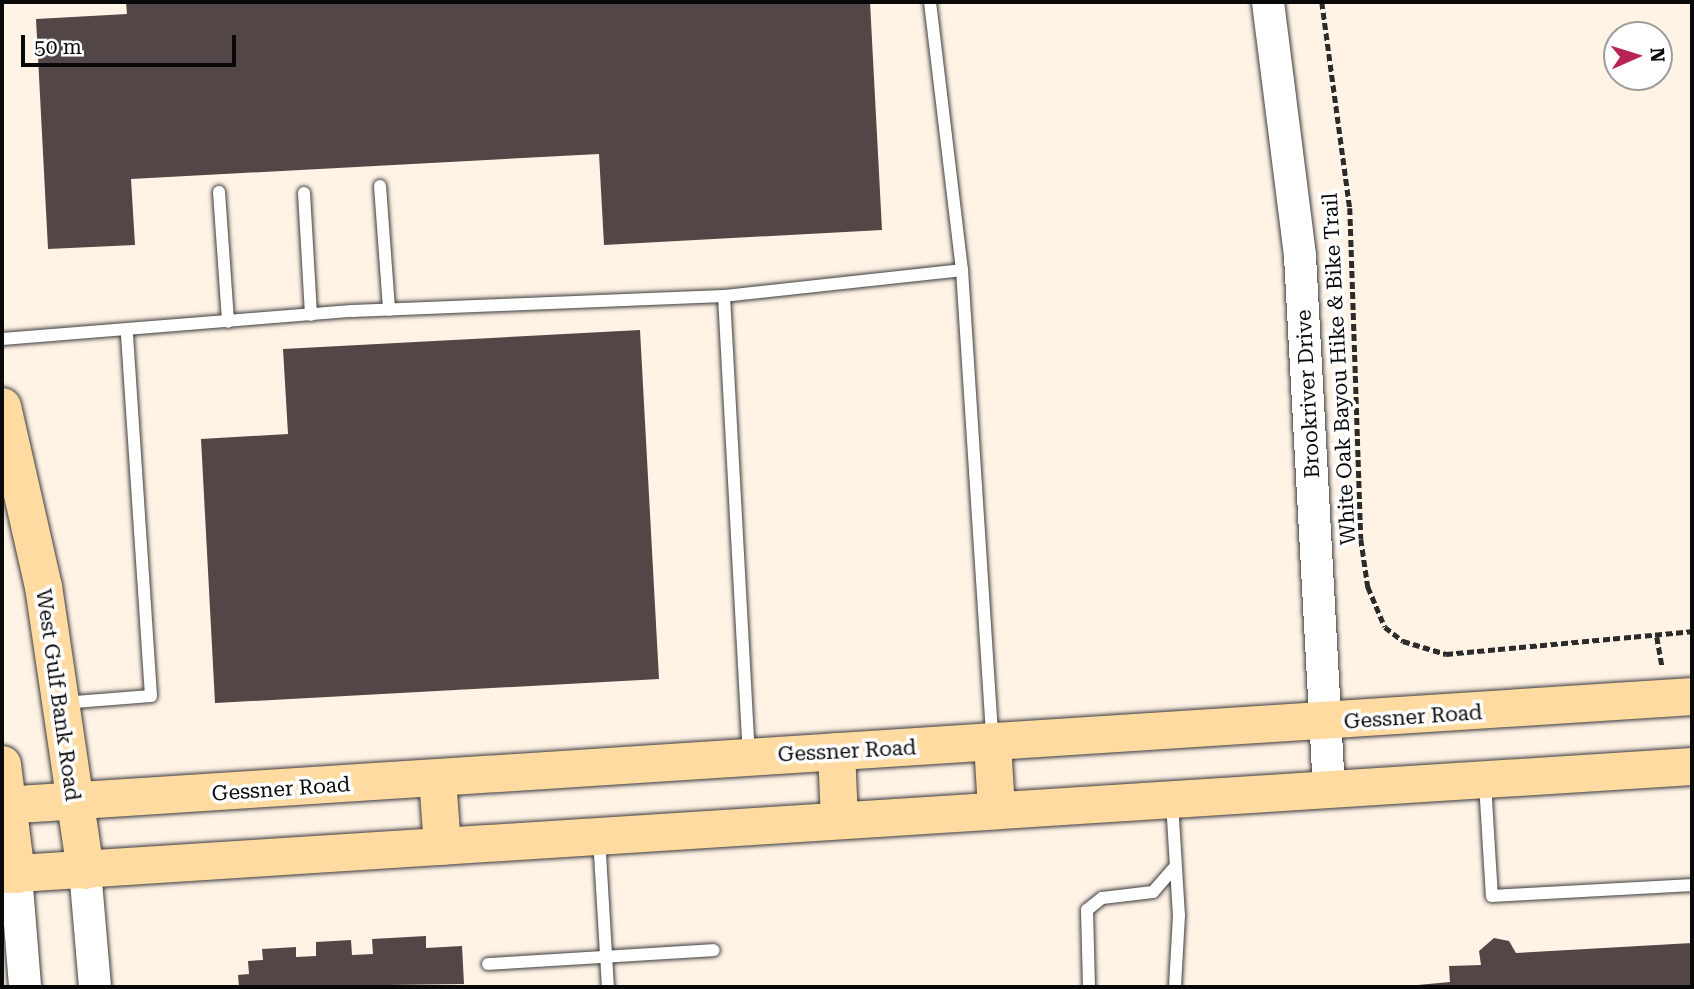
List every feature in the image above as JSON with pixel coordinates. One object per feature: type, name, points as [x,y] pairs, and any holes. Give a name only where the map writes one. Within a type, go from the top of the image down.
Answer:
[{"type":"main road","name":"West Gulf Bank Road","points":[[2,406],[43,586],[85,870]]},
{"type":"main road","name":"Gessner Road","points":[[5,804],[73,803],[749,756],[1325,723],[1678,688]]},
{"type":"main road","points":[[992,743],[996,809]]},
{"type":"main road","points":[[836,751],[839,820]]},
{"type":"main road","points":[[2,764],[9,874],[1692,766]]},
{"type":"main road","points":[[437,778],[442,846]]},
{"type":"street","name":"Brookriver Drive","points":[[1268,2],[1300,256],[1329,789]]},
{"type":"street","name":"West Gulf Bank Road","points":[[85,870],[95,987]]},
{"type":"street","points":[[9,874],[25,987]]},
{"type":"lane","points":[[930,2],[962,270],[992,743]]},
{"type":"lane","points":[[380,186],[389,310]]},
{"type":"lane","points":[[219,192],[228,323]]},
{"type":"lane","points":[[304,193],[311,315]]},
{"type":"lane","points":[[2,339],[127,332],[389,310],[724,296],[962,270]]},
{"type":"lane","points":[[724,296],[749,756]]},
{"type":"lane","points":[[59,703],[151,696],[127,332]]},
{"type":"lane","points":[[1485,779],[1492,896],[1692,885]]},
{"type":"lane","points":[[1171,799],[1173,869],[1179,915],[1175,987]]},
{"type":"lane","points":[[599,836],[608,987]]},
{"type":"lane","points":[[1089,987],[1086,930],[1092,903],[1153,892],[1173,869]]},
{"type":"lane","points":[[488,964],[714,950]]},
{"type":"path","name":"White Oak Bayou Hike & Bike Trail","points":[[1322,2],[1350,208],[1358,501],[1375,609],[1403,641],[1446,653],[1657,637],[1692,631]]},
{"type":"path","points":[[1657,637],[1678,688]]},
{"type":"building","points":[[126,2],[870,2],[882,230],[604,245],[599,154],[131,179],[135,245],[48,249],[36,19],[127,14]]},
{"type":"building","points":[[640,330],[659,679],[215,703],[201,439],[288,434],[283,349]]},
{"type":"building","points":[[426,936],[426,948],[462,946],[464,984],[239,987],[238,975],[249,974],[248,961],[263,960],[262,949],[296,947],[296,957],[316,956],[316,942],[351,940],[352,955],[373,954],[372,939]]},
{"type":"building","points":[[1494,938],[1509,941],[1516,953],[1692,943],[1692,987],[1396,987],[1450,982],[1449,966],[1481,965],[1479,951]]}]
